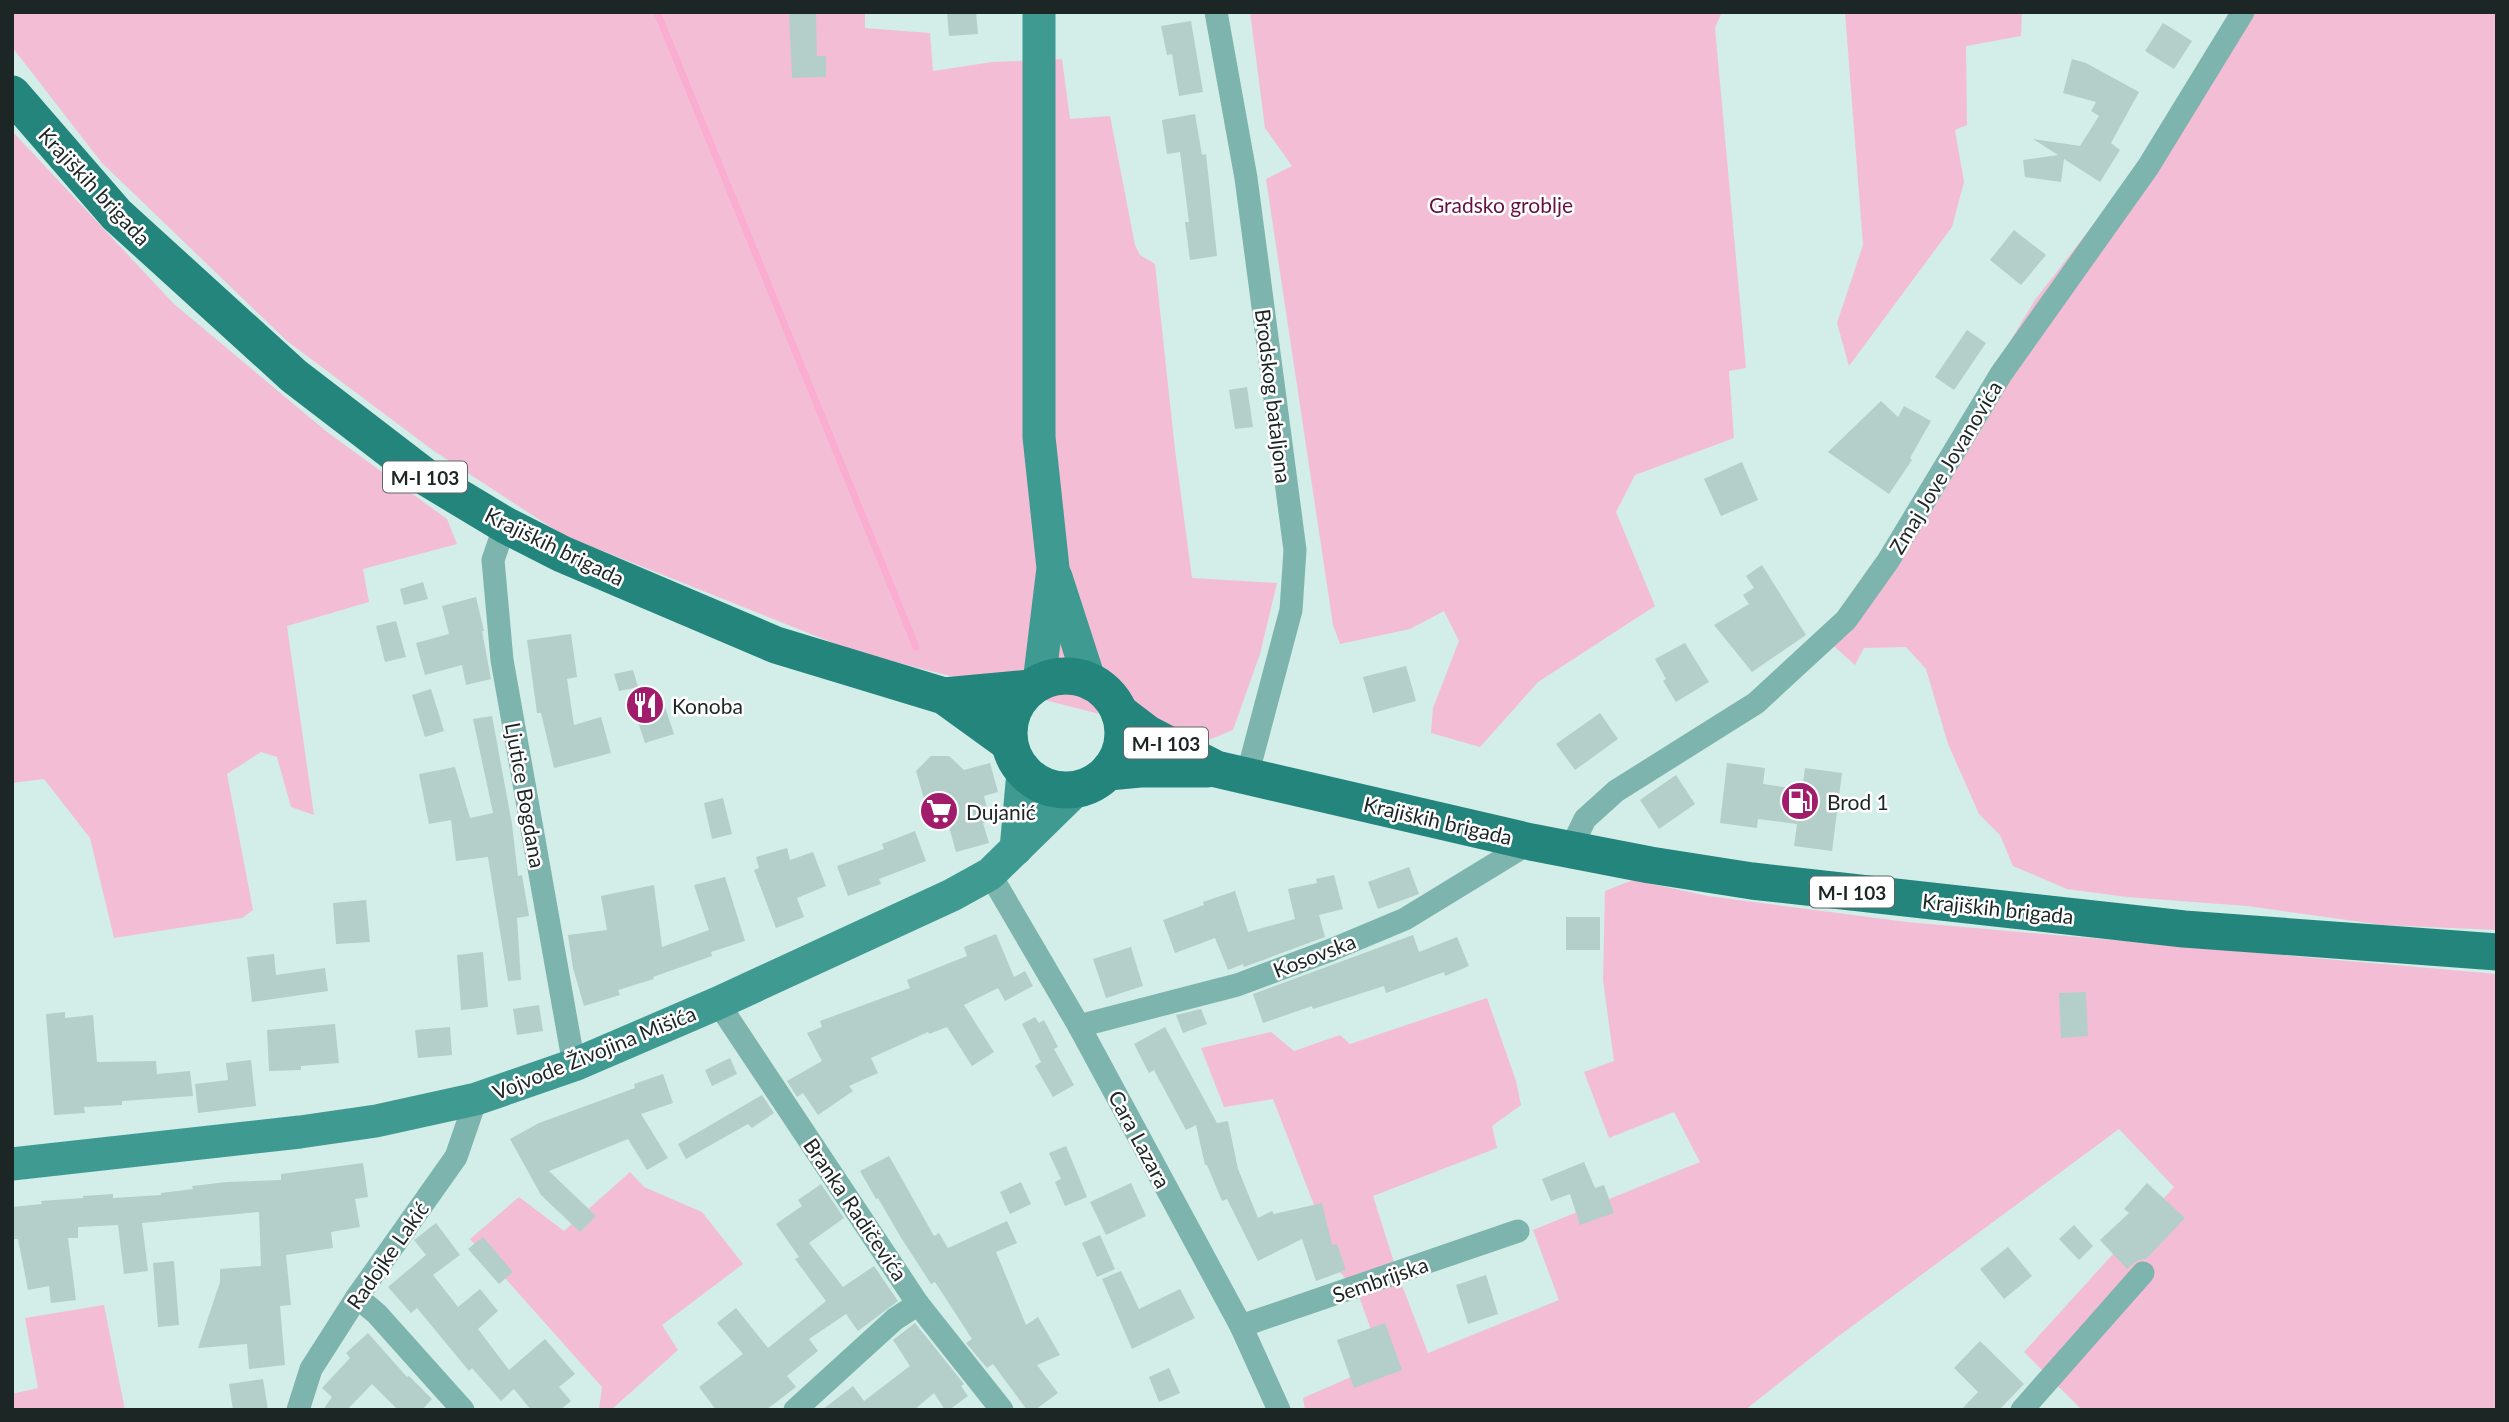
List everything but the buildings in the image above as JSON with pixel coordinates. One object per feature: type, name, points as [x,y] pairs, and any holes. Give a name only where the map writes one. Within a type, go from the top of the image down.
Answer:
[{"type":"main road","name":"Krajiških brigada","points":[[12,94],[117,215],[294,376],[426,478],[505,525],[562,554],[776,645],[944,696],[1016,757]]},
{"type":"main road","name":"M-I 103","points":[[1016,757],[1035,782],[1049,788],[1075,791],[1096,782],[1108,772],[1119,754],[1123,733],[1119,712],[1102,689],[1073,677],[1056,677],[1035,685]]},
{"type":"main road","name":"Krajiških brigada","points":[[944,696],[1035,685]]},
{"type":"main road","points":[[1016,757],[1009,727],[1020,699],[1035,685]]},
{"type":"main road","name":"Krajiških brigada","points":[[1119,712],[1148,734],[1232,773]]},
{"type":"main road","name":"Krajiških brigada","points":[[1108,772],[1140,769],[1232,773],[1531,842],[1752,881],[2184,929],[2497,952]]},
{"type":"street","points":[[1039,12],[1039,437],[1053,568],[1090,682]]},
{"type":"street","name":"Brodskog bataljona","points":[[1216,12],[1246,178],[1295,550],[1291,610],[1232,773]]},
{"type":"street","name":"Zmaj Jove Jovanovića","points":[[1571,848],[1585,819],[1616,790],[1756,703],[1846,620],[1888,561],[2001,374],[2148,167],[2243,12]]},
{"type":"street","name":"Ljutice Bogdana","points":[[505,525],[493,560],[502,660],[574,1065]]},
{"type":"street","points":[[1035,685],[1053,568]]},
{"type":"street","points":[[1016,757],[1016,849]]},
{"type":"street","name":"Vojvode Živojina Mišića","points":[[12,1164],[376,1121],[476,1099],[574,1065],[718,1003],[951,895],[990,874],[1075,791]]},
{"type":"street","name":"Kosovska","points":[[1079,1026],[1237,985],[1331,950],[1405,919],[1531,842]]},
{"type":"street","name":"Cara Lazara","points":[[990,874],[1079,1026],[1241,1326],[1279,1410]]},
{"type":"street","name":"Branka Radičevića","points":[[718,1003],[918,1304],[1002,1410]]},
{"type":"street","name":"Radojke Lakić","points":[[298,1410],[311,1369],[357,1297],[456,1157],[476,1099]]},
{"type":"street","name":"Sembrijska","points":[[1241,1326],[1518,1231]]},
{"type":"street","points":[[2022,1410],[2143,1273]]},
{"type":"street","points":[[357,1297],[377,1314],[463,1410]]},
{"type":"street","points":[[795,1410],[895,1319],[918,1304]]},
{"type":"green space","points":[[12,12],[865,12],[865,28],[930,33],[933,71],[992,62],[1062,59],[1070,119],[1110,116],[1135,245],[1140,255],[1155,264],[1192,578],[1277,583],[1260,654],[1233,730],[1206,741],[856,652],[563,535],[434,451],[287,341],[102,163],[12,47]]},
{"type":"green space","name":"Gradsko groblje","points":[[1250,12],[1722,12],[1715,28],[1746,368],[1729,371],[1734,438],[1635,475],[1616,512],[1655,606],[1538,682],[1480,747],[1431,733],[1433,708],[1459,641],[1444,611],[1410,629],[1340,644],[1333,625],[1266,179],[1292,166],[1265,128]]},
{"type":"green space","points":[[1845,12],[2022,12],[2021,36],[1966,46],[1967,125],[1955,130],[1964,182],[1952,227],[1849,366],[1837,323],[1863,245]]},
{"type":"green space","points":[[2245,12],[2497,12],[2497,930],[2383,925],[2247,906],[2127,897],[2067,889],[2013,866],[2000,835],[1979,814],[1948,744],[1926,669],[1906,647],[1864,648],[1855,665],[1828,641],[2035,300],[2195,93]]},
{"type":"green space","points":[[12,131],[174,304],[327,432],[447,519],[457,544],[363,569],[369,602],[287,626],[314,815],[291,807],[277,757],[261,752],[227,774],[253,910],[242,918],[114,938],[90,838],[44,779],[12,783]]},
{"type":"green space","points":[[1633,880],[1708,896],[1907,922],[2497,974],[2497,1410],[2082,1410],[2024,1352],[2174,1187],[2119,1129],[1836,1338],[1745,1410],[1305,1410],[1303,1398],[1383,1363],[1357,1291],[1340,1272],[1273,1099],[1224,1107],[1201,1048],[1271,1032],[1294,1051],[1340,1035],[1350,1044],[1487,998],[1516,1081],[1521,1105],[1492,1126],[1497,1148],[1373,1196],[1398,1275],[1428,1353],[1559,1300],[1533,1230],[1700,1162],[1674,1112],[1609,1138],[1584,1072],[1614,1061],[1603,980],[1605,891]]},
{"type":"green space","points":[[630,1172],[644,1187],[702,1212],[743,1264],[662,1325],[678,1350],[611,1410],[599,1410],[602,1387],[470,1239],[519,1197],[564,1231]]},
{"type":"green space","points":[[104,1305],[125,1410],[12,1410],[12,1394],[38,1388],[25,1318]]},
{"type":"waterway","points":[[657,12],[916,647]]},
{"type":"place","name":"Konoba","points":[[645,705]]},
{"type":"place","name":"Brod 1","points":[[1800,801]]},
{"type":"place","name":"Dujanić","points":[[939,811]]}]
